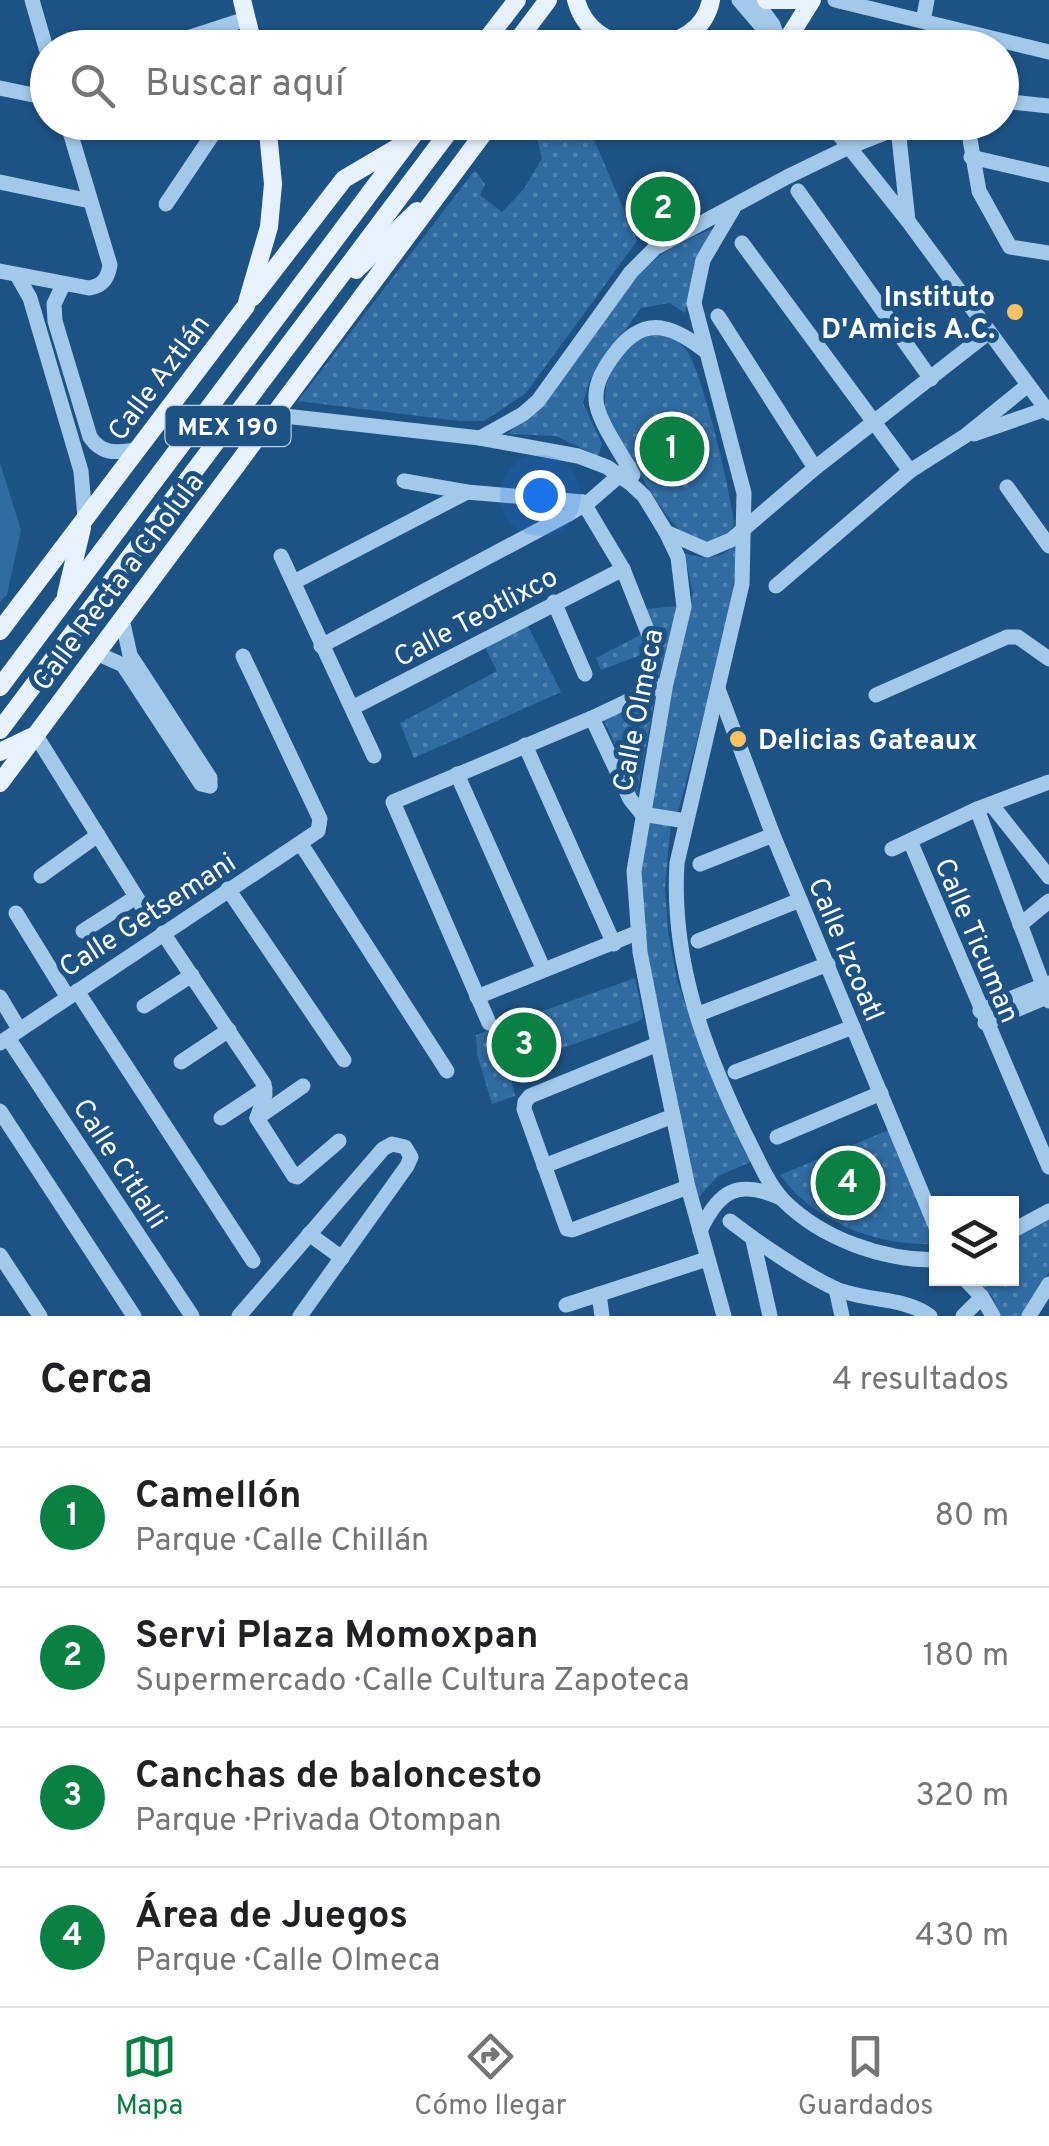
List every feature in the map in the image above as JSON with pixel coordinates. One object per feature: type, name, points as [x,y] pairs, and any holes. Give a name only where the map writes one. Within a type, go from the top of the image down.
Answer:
[{"type":"main road","points":[[242,0],[249,30]]},
{"type":"main road","points":[[494,30],[517,0]]},
{"type":"main road","points":[[526,30],[548,0]]},
{"type":"main road","points":[[576,0],[580,14],[595,30]]},
{"type":"main road","points":[[692,30],[704,19],[710,0]]},
{"type":"main road","points":[[766,0],[795,0]]},
{"type":"main road","points":[[793,30],[812,0]]},
{"type":"main road","name":"Calle Aztlán","points":[[0,631],[246,306],[270,228],[273,184],[269,140]]},
{"type":"main road","name":"Calle Recta a Cholula","points":[[0,730],[442,140]]},
{"type":"main road","name":"Calle Recta a Cholula","points":[[0,783],[479,140]]},
{"type":"main road","points":[[246,306],[344,180],[409,141]]},
{"type":"main road","name":"MEX 190","points":[[0,686],[409,141]]},
{"type":"main road","points":[[316,308],[454,175]]},
{"type":"main road","points":[[63,605],[85,518]]},
{"type":"main road","points":[[0,752],[36,734]]},
{"type":"street","points":[[740,0],[766,30]]},
{"type":"street","points":[[755,0],[775,30]]},
{"type":"street","points":[[836,0],[957,30]]},
{"type":"street","points":[[923,22],[927,0]]},
{"type":"street","points":[[27,1],[38,30]]},
{"type":"street","points":[[212,30],[246,19]]},
{"type":"street","points":[[1019,45],[1049,52]]},
{"type":"street","points":[[0,88],[30,94]]},
{"type":"street","points":[[1019,103],[1049,106]]},
{"type":"street","points":[[0,270],[63,285],[95,288],[108,275],[110,266],[72,140]]},
{"type":"street","points":[[166,204],[209,140]]},
{"type":"street","points":[[843,140],[1048,411],[965,436]]},
{"type":"street","points":[[480,438],[538,401],[630,272],[655,248],[787,177],[867,140]]},
{"type":"street","points":[[905,140],[908,221]]},
{"type":"street","points":[[969,140],[979,191],[1010,247],[1049,253]]},
{"type":"street","points":[[971,157],[1049,175]]},
{"type":"street","points":[[0,182],[90,201]]},
{"type":"street","points":[[798,191],[931,379]]},
{"type":"street","points":[[733,209],[704,260],[694,303],[744,493],[742,584],[677,863],[675,899],[684,975],[719,1078],[781,1198]]},
{"type":"street","points":[[742,243],[910,470]]},
{"type":"street","points":[[18,276],[30,298],[82,471],[85,518]]},
{"type":"street","points":[[63,285],[54,304],[56,328],[90,437],[96,446],[110,453],[138,450]]},
{"type":"street","points":[[718,316],[814,468]]},
{"type":"street","points":[[321,646],[567,515],[618,469],[616,442],[599,414],[596,396],[607,365],[623,343],[652,327],[680,332],[704,350]]},
{"type":"street","points":[[40,332],[56,328]]},
{"type":"street","points":[[666,532],[707,550],[730,540],[814,468],[990,332]]},
{"type":"street","points":[[776,586],[910,470],[965,436],[1028,385]]},
{"type":"street","name":"Calle Olmeca","points":[[276,415],[480,438],[578,456],[618,469],[644,496],[666,532],[678,557],[684,606],[666,682],[634,871],[640,952],[658,1044],[688,1187],[724,1316]]},
{"type":"street","points":[[404,481],[468,492],[583,502]]},
{"type":"street","points":[[1007,487],[1049,546]]},
{"type":"street","points":[[294,582],[468,492]]},
{"type":"street","points":[[583,502],[622,568],[649,636]]},
{"type":"street","points":[[281,556],[374,756]]},
{"type":"street","name":"Calle Teotlixco","points":[[352,708],[622,568]]},
{"type":"street","points":[[554,602],[586,674]]},
{"type":"street","points":[[96,653],[123,665],[201,784],[210,786],[210,778],[130,654],[122,619]]},
{"type":"street","points":[[876,696],[1006,638],[1018,637],[1049,659]]},
{"type":"street","name":"Calle Getsemani","points":[[9,1036],[301,844],[321,826],[243,656]]},
{"type":"street","points":[[490,1023],[393,802],[592,718],[666,682]]},
{"type":"street","name":"Calle Izcoatl","points":[[718,687],[772,835],[929,1210]]},
{"type":"street","points":[[592,718],[630,799],[642,814],[686,821]]},
{"type":"street","points":[[36,734],[150,919]]},
{"type":"street","points":[[526,745],[614,944]]},
{"type":"street","points":[[456,774],[543,968]]},
{"type":"street","points":[[892,849],[984,806],[1049,782]]},
{"type":"street","points":[[984,806],[1049,877]]},
{"type":"street","points":[[983,1017],[1048,992],[1020,924],[984,806]]},
{"type":"street","points":[[41,876],[98,835]]},
{"type":"street","points":[[700,864],[772,835]]},
{"type":"street","name":"Calle Ticuman","points":[[910,841],[1049,1168]]},
{"type":"street","points":[[301,844],[447,1071]]},
{"type":"street","points":[[228,889],[344,1060]]},
{"type":"street","points":[[84,931],[136,896]]},
{"type":"street","points":[[698,941],[800,900]]},
{"type":"street","points":[[1020,924],[1049,901]]},
{"type":"street","points":[[16,913],[253,1261]]},
{"type":"street","points":[[477,997],[639,932]]},
{"type":"street","points":[[163,933],[265,1089],[257,1118],[294,1176],[339,1141]]},
{"type":"street","points":[[704,1012],[828,964]]},
{"type":"street","points":[[144,1006],[192,975]]},
{"type":"street","name":"Calle Citlalli","points":[[0,997],[9,1036],[192,1316]]},
{"type":"street","points":[[736,1072],[853,1027]]},
{"type":"street","points":[[181,1062],[229,1030]]},
{"type":"street","points":[[658,1044],[530,1096],[524,1109],[567,1229],[688,1187]]},
{"type":"street","points":[[257,1118],[303,1086]]},
{"type":"street","points":[[221,1118],[265,1089]]},
{"type":"street","points":[[777,1137],[882,1093]]},
{"type":"street","points":[[0,1111],[134,1316]]},
{"type":"street","points":[[544,1166],[673,1116]]},
{"type":"street","points":[[240,1316],[383,1148],[392,1144],[405,1147],[411,1157],[407,1166],[300,1316]]},
{"type":"street","points":[[700,1231],[716,1203],[732,1191],[753,1188],[781,1198],[823,1230],[848,1242],[880,1253],[929,1260]]},
{"type":"street","points":[[1019,1227],[1049,1211]]},
{"type":"street","points":[[730,1222],[836,1288],[916,1306],[930,1316]]},
{"type":"street","points":[[309,1234],[342,1258]]},
{"type":"street","points":[[754,1240],[770,1316]]},
{"type":"street","points":[[0,1255],[40,1316]]},
{"type":"street","points":[[566,1306],[708,1259]]},
{"type":"street","points":[[972,1286],[993,1316]]},
{"type":"street","points":[[836,1288],[842,1316]]},
{"type":"street","points":[[599,1294],[602,1316]]},
{"type":"street","points":[[1029,1316],[1047,1294]]},
{"type":"street","points":[[963,1316],[982,1297]]},
{"type":"shaded area","points":[[537,140],[594,140],[637,241],[526,393],[484,421],[298,401],[475,170],[485,184],[480,195],[502,212],[524,189],[542,158]]},
{"type":"shaded area","points":[[711,229],[713,232],[698,258],[685,313],[669,303],[641,308],[590,380],[583,403],[602,444],[598,456],[556,436],[507,434],[540,407],[633,276],[672,247]]},
{"type":"shaded area","points":[[653,333],[676,341],[687,351],[708,409],[734,525],[712,544],[702,545],[689,539],[676,526],[648,488],[606,412],[606,387],[615,364],[631,344]]},
{"type":"shaded area","points":[[0,463],[21,530],[7,595],[0,602]]},
{"type":"shaded area","points":[[734,547],[732,596],[679,809],[675,815],[651,812],[693,593],[684,553],[710,558]]},
{"type":"shaded area","points":[[677,606],[659,676],[656,677],[646,653],[601,670],[596,658],[644,633],[638,610]]},
{"type":"shaded area","points":[[527,624],[561,692],[414,758],[400,723],[497,671],[485,647]]},
{"type":"shaded area","points":[[655,698],[637,794],[603,718]]},
{"type":"shaded area","points":[[645,819],[671,822],[665,888],[677,980],[703,1056],[753,1161],[718,1176],[698,1198],[643,946],[636,864]]},
{"type":"shaded area","points":[[635,978],[643,1017],[639,1021],[509,1067],[515,1096],[492,1104],[477,1054],[476,1035]]},
{"type":"shaded area","points":[[889,1130],[929,1229],[929,1244],[891,1241],[849,1228],[811,1206],[780,1175]]},
{"type":"shaded area","points":[[1049,1218],[1049,1272],[1023,1316],[1001,1316],[982,1286],[1019,1286],[1019,1233]]},
{"type":"place","name":"Servi Plaza Momoxpan","points":[[663,209]]},
{"type":"place","name":"Instituto D'Amicis A.C.","points":[[1015,312]]},
{"type":"place","name":"Camellón","points":[[672,449]]},
{"type":"place","name":"Delicias Gateaux","points":[[738,739]]},
{"type":"place","name":"Canchas de baloncesto","points":[[524,1045]]},
{"type":"place","name":"Área de Juegos","points":[[848,1183]]}]
